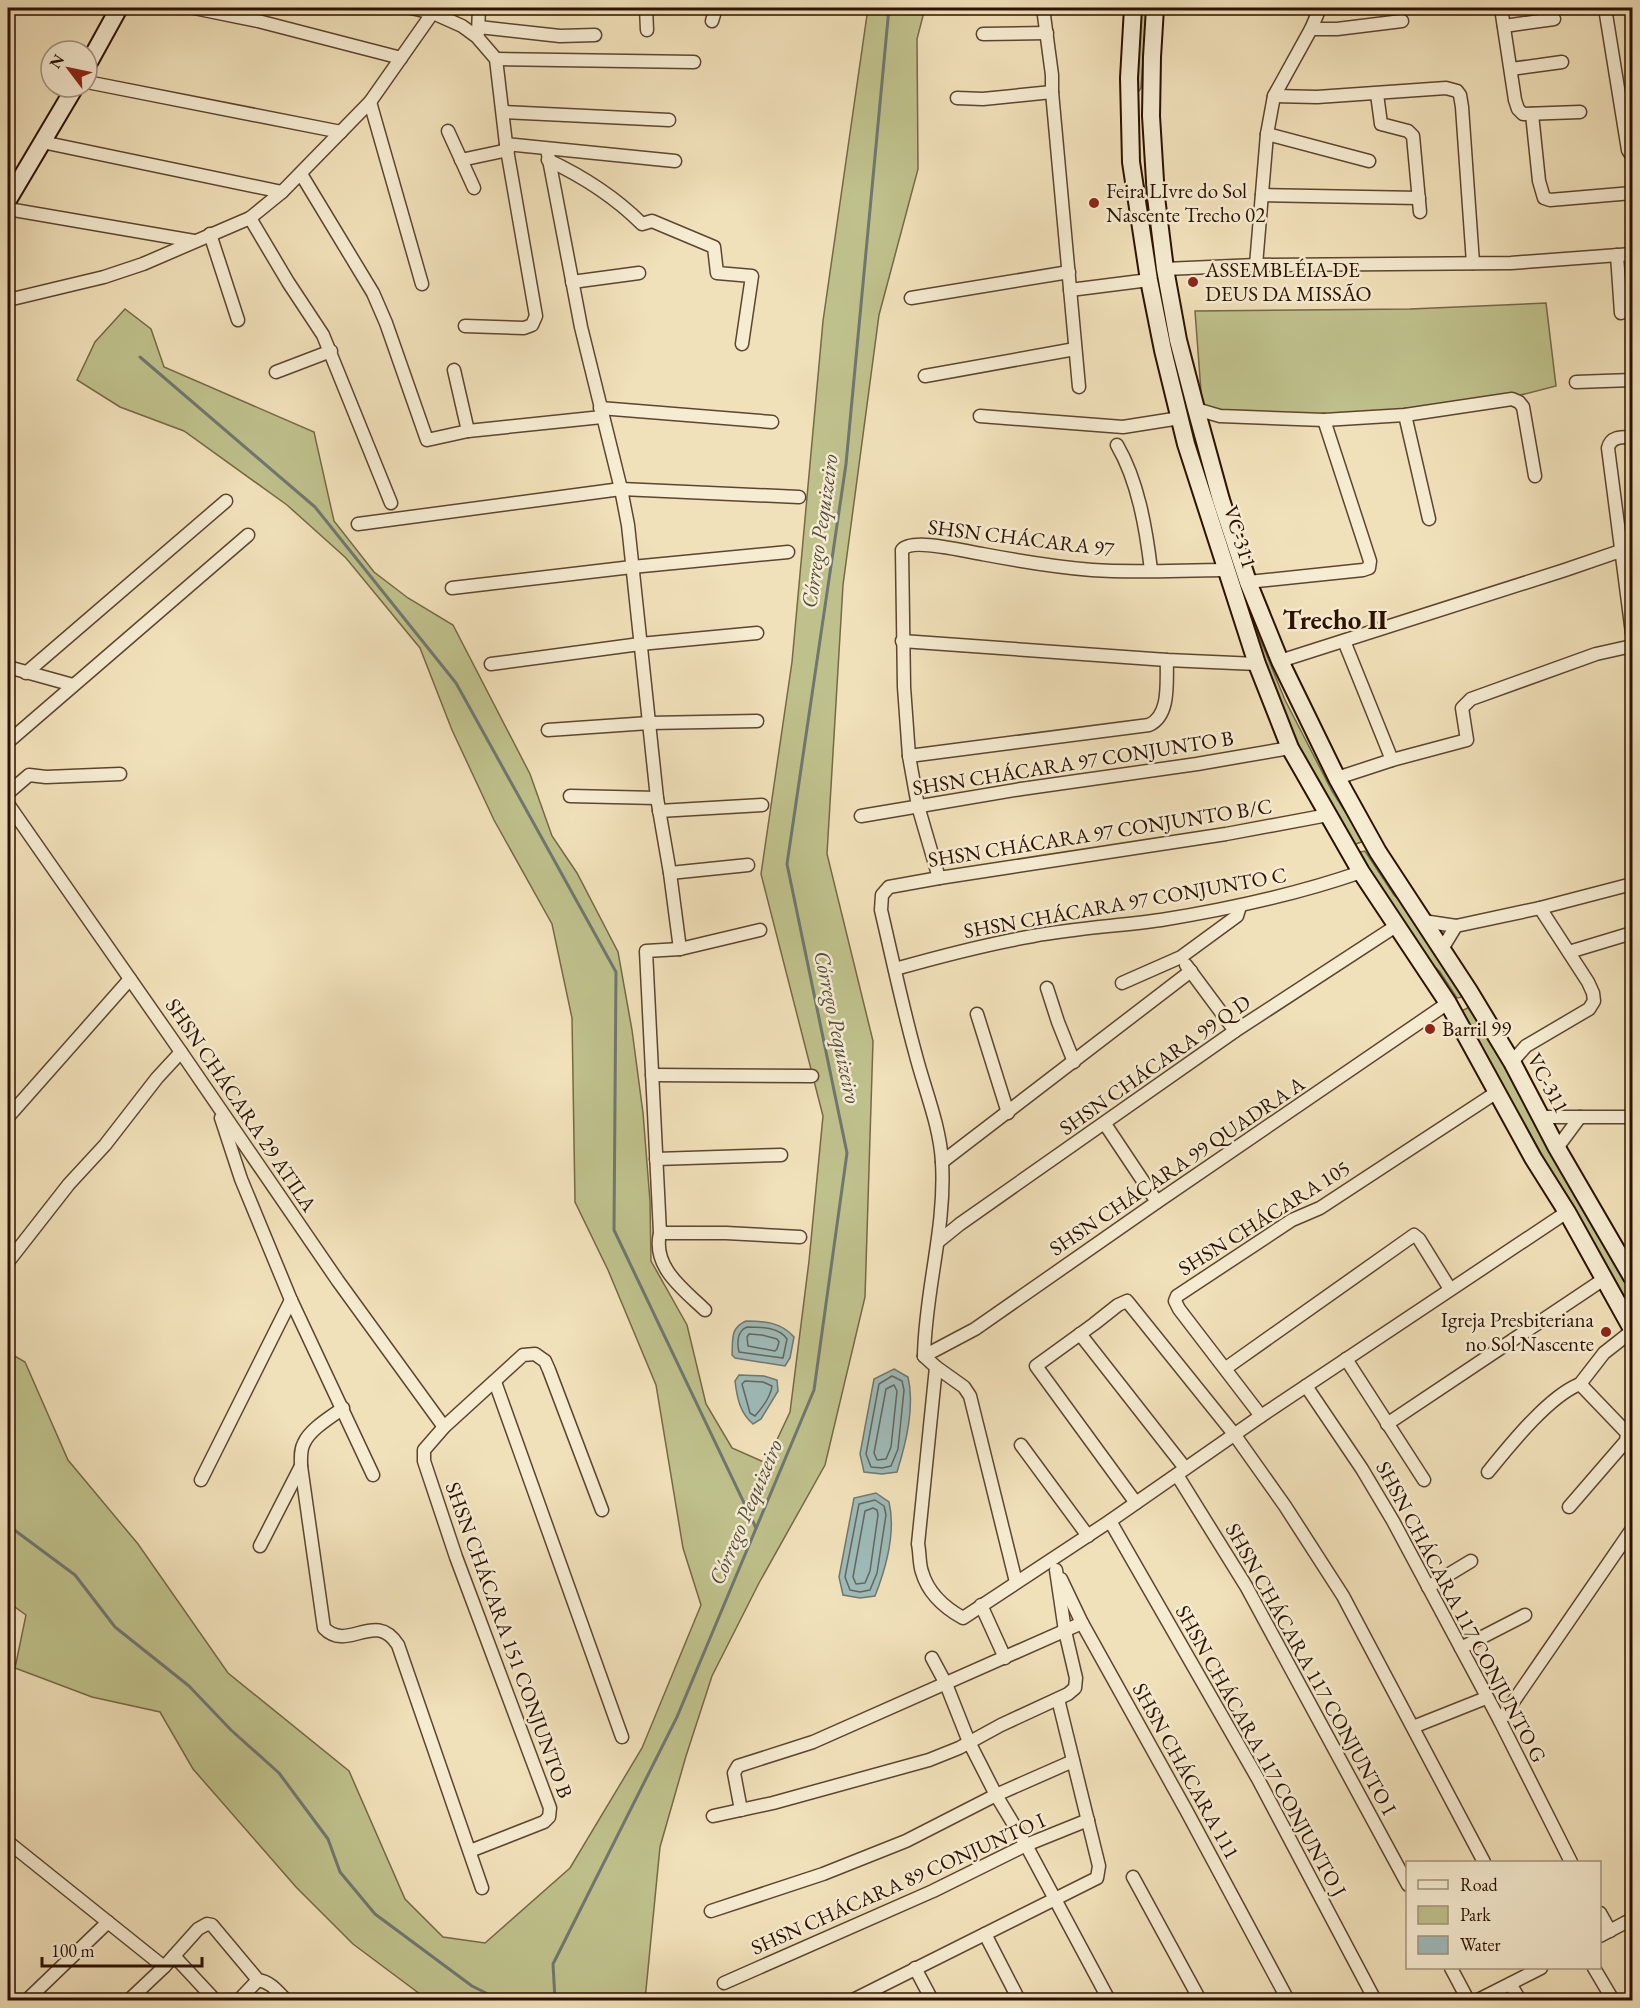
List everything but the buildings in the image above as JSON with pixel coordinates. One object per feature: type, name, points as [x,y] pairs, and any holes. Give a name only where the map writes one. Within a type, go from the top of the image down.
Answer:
[{"type":"main road","points":[[99,44],[119,8]]},
{"type":"main road","name":"VC-311","points":[[1133,8],[1130,125],[1134,189],[1149,280],[1180,418],[1226,570],[1257,664],[1290,748],[1357,866],[1448,1003]]},
{"type":"main road","name":"VC-311","points":[[1155,8],[1152,127],[1156,197],[1165,269],[1178,340],[1196,409],[1221,500],[1248,582],[1280,661],[1337,778],[1378,852],[1469,991],[1512,1062],[1557,1148],[1632,1274]]},
{"type":"main road","points":[[1129,97],[1151,97]]},
{"type":"main road","points":[[8,200],[68,99]]},
{"type":"main road","points":[[1130,125],[1152,127]]},
{"type":"main road","points":[[1357,866],[1356,851],[1363,846],[1371,847],[1378,852]]},
{"type":"main road","points":[[1448,1003],[1462,1007],[1468,1003],[1469,991]]},
{"type":"main road","points":[[1448,1003],[1533,1158],[1567,1212],[1632,1330]]},
{"type":"main road","points":[[1588,1250],[1585,1239],[1590,1229],[1595,1229],[1615,1247]]},
{"type":"street","points":[[194,8],[258,21],[401,58]]},
{"type":"street","points":[[411,8],[435,10],[462,26],[478,32],[560,36],[595,35]]},
{"type":"street","points":[[465,326],[524,328],[535,321],[535,304],[520,229],[496,59],[478,32],[479,8]]},
{"type":"street","points":[[646,8],[647,30]]},
{"type":"street","points":[[712,21],[716,8]]},
{"type":"street","points":[[1043,8],[1052,75],[1079,387]]},
{"type":"street","points":[[1256,265],[1267,134],[1274,96],[1320,8]]},
{"type":"street","points":[[1502,8],[1518,109],[1528,114],[1580,112]]},
{"type":"street","points":[[1605,8],[1628,150],[1632,156]]},
{"type":"street","points":[[8,300],[104,277],[143,264],[250,218],[301,174],[370,102],[435,10]]},
{"type":"street","points":[[1504,26],[1554,19]]},
{"type":"street","points":[[1311,29],[1402,21]]},
{"type":"street","points":[[983,34],[1047,33]]},
{"type":"street","points":[[496,59],[694,62]]},
{"type":"street","points":[[1511,69],[1563,62]]},
{"type":"street","points":[[99,84],[341,132]]},
{"type":"street","points":[[1274,96],[1377,94],[1450,88],[1457,91],[1460,95],[1473,263]]},
{"type":"street","points":[[957,98],[983,99],[1052,92]]},
{"type":"street","points":[[1377,94],[1381,124],[1408,131],[1413,136],[1420,212]]},
{"type":"street","points":[[370,102],[422,284]]},
{"type":"street","points":[[503,112],[669,120]]},
{"type":"street","points":[[1528,114],[1544,198],[1550,200],[1632,193]]},
{"type":"street","points":[[448,131],[474,188]]},
{"type":"street","points":[[1267,134],[1369,161]]},
{"type":"street","points":[[42,142],[282,192]]},
{"type":"street","points":[[461,160],[507,147],[548,155],[675,161]]},
{"type":"street","points":[[548,155],[572,282],[628,525],[657,798],[680,949]]},
{"type":"street","points":[[548,155],[619,203],[642,224],[652,221],[714,247],[717,273],[752,276],[742,344]]},
{"type":"street","points":[[301,174],[373,293],[386,323],[427,440],[468,431],[601,413],[772,422]]},
{"type":"street","points":[[1262,195],[1419,198]]},
{"type":"street","points":[[8,209],[194,241]]},
{"type":"street","points":[[250,218],[331,351],[391,503]]},
{"type":"street","points":[[210,234],[238,320]]},
{"type":"street","points":[[1165,269],[1256,265],[1537,262],[1632,254]]},
{"type":"street","points":[[1617,255],[1621,313]]},
{"type":"street","points":[[911,298],[1069,272]]},
{"type":"street","points":[[572,282],[639,273]]},
{"type":"street","points":[[1070,290],[1149,280]]},
{"type":"street","points":[[925,376],[1075,349]]},
{"type":"street","points":[[276,372],[331,351]]},
{"type":"street","points":[[453,370],[468,431]]},
{"type":"street","points":[[1576,382],[1632,380]]},
{"type":"street","points":[[1196,409],[1220,416],[1324,420],[1405,415],[1505,399],[1516,400],[1523,407],[1535,476]]},
{"type":"street","points":[[1405,415],[1429,519]]},
{"type":"street","points":[[980,416],[1124,427],[1180,418]]},
{"type":"street","points":[[1202,431],[1220,416]]},
{"type":"street","points":[[1248,582],[1369,568],[1370,561],[1324,420]]},
{"type":"street","points":[[1632,437],[1613,439],[1609,442],[1608,456],[1627,549],[1632,633]]},
{"type":"street","points":[[1117,445],[1129,468],[1148,543],[1150,570]]},
{"type":"street","points":[[358,525],[621,489],[799,497]]},
{"type":"street","points":[[26,673],[226,501]]},
{"type":"street","points":[[8,742],[248,535]]},
{"type":"street","name":"SHSN CHÁCARA 97","points":[[939,878],[918,806],[909,756],[902,641],[901,554],[904,547],[908,545],[940,547],[1006,559],[1094,570],[1226,570]]},
{"type":"street","points":[[1280,661],[1627,549]]},
{"type":"street","points":[[452,588],[788,552]]},
{"type":"street","points":[[491,664],[640,644],[757,633]]},
{"type":"street","points":[[1344,640],[1392,760]]},
{"type":"street","points":[[902,641],[1167,660],[1257,664]]},
{"type":"street","points":[[1337,778],[1392,760],[1467,740],[1462,708],[1471,699],[1596,654],[1632,646]]},
{"type":"street","points":[[909,756],[1149,724],[1160,719],[1163,710],[1167,660]]},
{"type":"street","points":[[8,667],[73,685]]},
{"type":"street","points":[[548,730],[649,723],[757,721]]},
{"type":"street","name":"SHSN CHÁCARA 97 CONJUNTO B","points":[[861,816],[1290,748]]},
{"type":"street","points":[[8,793],[29,775],[46,777],[120,774]]},
{"type":"street","points":[[570,796],[657,798]]},
{"type":"street","name":"SHSN CHÁCARA 29 ATILA","points":[[8,804],[338,1281],[444,1427]]},
{"type":"street","points":[[659,811],[762,805]]},
{"type":"street","name":"SHSN CHÁCARA 97 CONJUNTO B/C","points":[[895,969],[881,910],[882,896],[889,887],[1226,834],[1328,815]]},
{"type":"street","points":[[670,873],[748,865]]},
{"type":"street","name":"SHSN CHÁCARA 97 CONJUNTO C","points":[[895,969],[947,954],[1033,936],[1159,920],[1290,895],[1357,866]]},
{"type":"street","points":[[1420,917],[1456,926],[1540,908],[1632,884]]},
{"type":"street","points":[[1122,983],[1181,957],[1237,916],[1240,906]]},
{"type":"street","points":[[1512,1062],[1526,1046],[1590,1009],[1594,1001],[1588,982],[1540,908]]},
{"type":"street","name":"SHSN CHÁCARA 99 Q D","points":[[939,1241],[1235,1031],[1396,926]]},
{"type":"street","points":[[1442,949],[1456,926]]},
{"type":"street","points":[[705,1310],[668,1272],[660,1259],[658,1250],[660,1233],[645,951],[680,949],[760,930]]},
{"type":"street","points":[[1569,952],[1632,933]]},
{"type":"street","points":[[1181,957],[1235,1031]]},
{"type":"street","points":[[895,969],[936,1127],[942,1162],[939,1241],[924,1322],[924,1356],[964,1387],[970,1396],[1016,1582]]},
{"type":"street","points":[[942,1162],[1191,971]]},
{"type":"street","points":[[8,1117],[130,979]]},
{"type":"street","points":[[1047,988],[1074,1062]]},
{"type":"street","name":"SHSN CHÁCARA 99 QUADRA A","points":[[924,1356],[975,1329],[1448,1003]]},
{"type":"street","points":[[977,1014],[1008,1113]]},
{"type":"street","points":[[1501,1044],[1526,1046]]},
{"type":"street","points":[[8,1262],[69,1184],[105,1145],[157,1078],[181,1052]]},
{"type":"street","points":[[652,1075],[812,1077]]},
{"type":"street","name":"SHSN CHÁCARA 105","points":[[1261,1416],[1179,1309],[1175,1301],[1177,1296],[1292,1220],[1320,1208],[1497,1092]]},
{"type":"street","points":[[216,1103],[241,1179],[291,1300],[373,1475]]},
{"type":"street","points":[[1541,1117],[1632,1117]]},
{"type":"street","points":[[1557,1148],[1580,1117]]},
{"type":"street","points":[[1105,1124],[1157,1202]]},
{"type":"street","points":[[656,1160],[781,1155]]},
{"type":"street","points":[[936,1367],[918,1544],[922,1573],[933,1593],[948,1610],[963,1618],[1016,1582],[1054,1565],[1088,1536],[1234,1434],[1567,1212]]},
{"type":"street","points":[[660,1233],[726,1233],[800,1237]]},
{"type":"street","points":[[1226,1368],[1414,1235],[1419,1239],[1450,1289]]},
{"type":"street","points":[[1387,1424],[1604,1279]]},
{"type":"street","points":[[201,1480],[291,1300]]},
{"type":"street","points":[[1136,1503],[1036,1366],[1127,1300],[1234,1434],[1285,1506],[1343,1596],[1483,1861]]},
{"type":"street","points":[[1488,1472],[1531,1423],[1568,1388],[1580,1384],[1604,1353],[1632,1330]]},
{"type":"street","name":"SHSN CHÁCARA 117 CONJUNTO I","points":[[1080,1334],[1181,1472],[1246,1586],[1406,1883]]},
{"type":"street","points":[[444,1427],[523,1355],[535,1354],[545,1361],[602,1510]]},
{"type":"street","points":[[1346,1359],[1424,1480]]},
{"type":"street","points":[[495,1382],[622,1737]]},
{"type":"street","points":[[1569,1507],[1626,1441],[1627,1433],[1580,1384]]},
{"type":"street","name":"SHSN CHÁCARA 117 CONJUNTO G","points":[[1306,1386],[1362,1469],[1393,1521],[1500,1721],[1570,1861]]},
{"type":"street","points":[[343,1408],[304,1442],[301,1452],[301,1466],[324,1628],[329,1634],[340,1637],[380,1629],[387,1632],[398,1645],[482,1888]]},
{"type":"street","name":"SHSN CHÁCARA 151 CONJUNTO B","points":[[444,1427],[424,1450],[424,1461],[456,1557],[550,1808],[549,1817],[537,1825],[470,1851]]},
{"type":"street","points":[[1021,1445],[1088,1536]]},
{"type":"street","points":[[260,1546],[301,1466]]},
{"type":"street","name":"SHSN CHÁCARA 117 CONJUNTO J","points":[[1110,1521],[1258,1779],[1375,2001]]},
{"type":"street","points":[[1500,1721],[1632,1529]]},
{"type":"street","points":[[1428,1587],[1471,1561]]},
{"type":"street","points":[[713,1816],[773,1803],[929,1760],[969,1743],[1007,1722],[1068,1694],[1076,1684],[1054,1565]]},
{"type":"street","name":"SHSN CHÁCARA 111","points":[[1054,1565],[1082,1623],[1186,1810],[1288,2001]]},
{"type":"street","points":[[981,1605],[1005,1658]]},
{"type":"street","points":[[1461,1648],[1525,1615]]},
{"type":"street","points":[[741,1810],[734,1773],[738,1766],[813,1742],[1082,1623]]},
{"type":"street","points":[[932,1658],[946,1684],[969,1743],[1109,2001]]},
{"type":"street","points":[[1413,1727],[1486,1698]]},
{"type":"street","points":[[853,2001],[1096,1878],[1099,1866],[1058,1699]]},
{"type":"street","points":[[711,1911],[823,1874],[906,1841],[996,1795],[1073,1761]]},
{"type":"street","name":"SHSN CHÁCARA 89 CONJUNTO I","points":[[724,1983],[933,1891],[1026,1845],[1088,1820]]},
{"type":"street","points":[[8,1842],[164,1967]]},
{"type":"street","points":[[1133,1877],[1200,2001]]},
{"type":"street","points":[[1604,1934],[1632,1919]]},
{"type":"street","points":[[27,2001],[108,1922]]},
{"type":"street","points":[[129,2001],[198,1929],[207,1924],[212,1925],[258,1980],[273,1986],[286,2001]]},
{"type":"street","points":[[985,1934],[1019,2001]]},
{"type":"street","points":[[174,1956],[215,2001]]},
{"type":"street","points":[[915,1968],[932,2001]]},
{"type":"street","points":[[1451,1969],[1468,2001]]},
{"type":"street","points":[[1478,2001],[1537,1969]]},
{"type":"street","points":[[1595,1969],[1613,2001]]},
{"type":"street","points":[[239,2001],[258,1980]]},
{"type":"street","points":[[1510,1984],[1520,2001]]},
{"type":"green space","points":[[868,8],[925,8],[917,39],[918,169],[879,315],[843,585],[827,854],[873,1041],[865,1297],[825,1465],[759,1583],[712,1676],[686,1756],[660,1847],[645,2000],[428,2000],[353,1944],[296,1887],[193,1769],[160,1712],[92,1697],[15,1668],[26,1615],[8,1602],[8,1352],[25,1362],[68,1460],[138,1544],[228,1673],[349,1771],[405,1899],[443,1937],[485,1943],[570,1868],[642,1748],[701,1605],[683,1548],[656,1385],[608,1270],[575,1202],[572,1018],[552,924],[494,820],[452,730],[420,648],[346,558],[287,505],[184,431],[120,407],[77,380],[95,342],[125,309],[151,329],[164,367],[314,432],[334,521],[374,572],[408,598],[453,625],[530,774],[552,836],[577,873],[618,952],[632,1030],[643,1113],[650,1201],[651,1261],[687,1325],[706,1404],[732,1448],[766,1463],[790,1412],[809,1261],[823,1116],[761,874],[792,662],[823,321]]},
{"type":"green space","points":[[1134,8],[1147,8],[1139,91],[1136,91]]},
{"type":"green space","points":[[1138,138],[1140,175],[1149,201],[1167,329],[1183,403],[1248,610],[1285,700],[1332,791],[1364,841],[1353,845],[1313,779],[1276,692],[1232,576],[1167,356],[1139,209]]},
{"type":"green space","points":[[1546,303],[1556,386],[1505,399],[1405,415],[1220,416],[1202,405],[1195,311],[1410,309]]},
{"type":"green space","points":[[1365,851],[1394,895],[1408,908],[1462,991],[1463,997],[1457,998],[1391,907],[1360,852]]},
{"type":"green space","points":[[1472,1006],[1632,1293],[1632,1315],[1461,1011]]},
{"type":"water","points":[[746,1321],[778,1325],[794,1337],[790,1358],[785,1366],[735,1358],[732,1355],[735,1331]]},
{"type":"water","points":[[894,1369],[908,1377],[910,1389],[909,1425],[897,1472],[882,1474],[864,1472],[860,1454],[874,1379]]},
{"type":"water","points":[[739,1375],[764,1376],[777,1380],[778,1391],[761,1419],[753,1424],[742,1410],[738,1399],[735,1381]]},
{"type":"water","points":[[876,1493],[889,1502],[891,1514],[891,1538],[883,1574],[875,1596],[860,1598],[843,1595],[839,1577],[854,1498]]},
{"type":"waterway","name":"Córrego Pequizeiro","points":[[555,2000],[553,1964],[677,1717],[814,1390],[847,1153],[787,864],[846,464],[889,8]]},
{"type":"waterway","points":[[140,357],[315,507],[456,683],[616,972],[614,1230],[756,1528]]},
{"type":"waterway","points":[[8,1521],[13,1529],[75,1575],[115,1627],[189,1686],[231,1730],[279,1773],[328,1839],[340,1872],[375,1914],[472,1986],[500,2000]]},
{"type":"place","name":"Feira LIvre do Sol Nascente Trecho 02","points":[[1094,203]]},
{"type":"place","name":"ASSEMBLÉIA DE DEUS DA MISSÃO","points":[[1193,282]]},
{"type":"place","name":"Barril 99","points":[[1430,1029]]},
{"type":"place","name":"Igreja Presbiteriana no Sol Nascente","points":[[1606,1332]]},
{"type":"district","name":"Trecho II","points":[[1335,620]]}]
